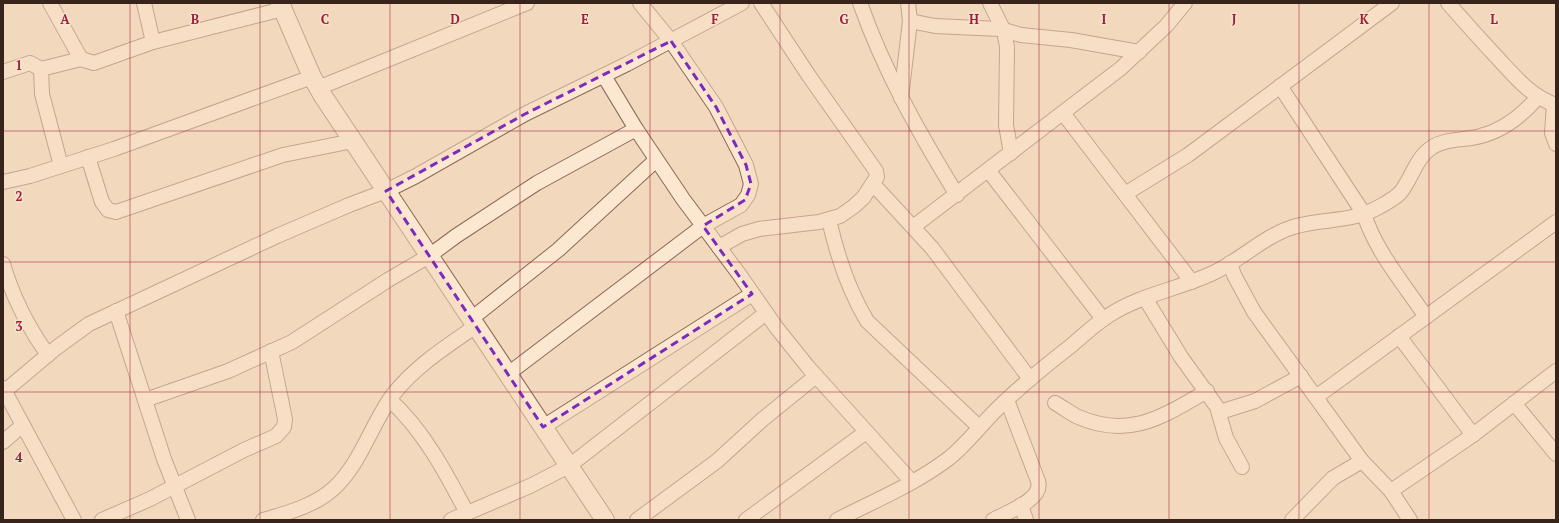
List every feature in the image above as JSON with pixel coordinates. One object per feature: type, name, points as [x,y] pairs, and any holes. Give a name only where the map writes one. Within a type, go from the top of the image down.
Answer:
[{"type":"street","points":[[50,3],[81,59]]},
{"type":"street","points":[[144,3],[153,42]]},
{"type":"street","points":[[3,182],[30,176],[315,83],[527,3]]},
{"type":"street","points":[[508,374],[703,226],[740,205],[748,195],[750,184],[746,165],[716,107],[671,41],[640,3]]},
{"type":"street","points":[[74,520],[4,389],[89,324],[277,236],[386,191],[416,176],[524,114],[604,76],[742,3]]},
{"type":"street","points":[[719,247],[737,236],[759,229],[829,220],[846,213],[853,208],[877,177],[876,171],[809,76],[761,3]]},
{"type":"street","points":[[860,3],[872,38],[901,98],[956,194]]},
{"type":"street","points":[[901,98],[910,21],[908,3]]},
{"type":"street","points":[[990,3],[1004,31],[1007,47],[1006,125],[1011,153]]},
{"type":"street","points":[[914,227],[1120,69],[1166,26],[1185,3]]},
{"type":"street","points":[[1125,194],[1188,155],[1392,3]]},
{"type":"street","points":[[1448,3],[1513,75],[1538,97],[1555,105],[1552,133],[1556,144]]},
{"type":"street","points":[[3,72],[30,63],[41,69],[81,59],[94,63],[153,42],[282,6],[315,83],[605,520]]},
{"type":"street","points":[[910,21],[935,26],[987,28],[1021,35],[1071,40],[1139,52]]},
{"type":"street","points":[[41,69],[42,94],[61,166]]},
{"type":"street","points":[[604,76],[656,160],[776,327],[816,376],[912,482]]},
{"type":"street","points":[[1280,86],[1364,214],[1370,231],[1379,248],[1426,317]]},
{"type":"street","points":[[837,520],[912,482],[948,459],[979,427],[1030,379],[1103,320],[1132,302],[1192,282],[1215,272],[1276,234],[1293,227],[1344,220],[1364,214],[1390,200],[1400,192],[1419,160],[1429,149],[1437,144],[1448,141],[1475,138],[1497,131],[1511,123],[1529,108],[1538,97]]},
{"type":"street","points":[[1063,113],[1192,282]]},
{"type":"street","points":[[145,400],[228,371],[292,342],[393,277],[430,256],[456,236],[536,183],[636,129]]},
{"type":"street","points":[[88,157],[102,202],[108,210],[116,212],[283,155],[353,141]]},
{"type":"street","points":[[264,520],[306,505],[332,490],[352,466],[390,400],[401,386],[429,360],[558,250],[656,160]]},
{"type":"street","points":[[988,170],[1103,320]]},
{"type":"street","points":[[873,184],[932,248],[1030,379]]},
{"type":"street","points":[[829,220],[837,254],[860,310],[867,322],[979,427]]},
{"type":"street","points":[[1316,397],[1556,222]]},
{"type":"street","points":[[1230,263],[1234,275],[1254,312],[1362,461],[1391,491],[1410,520]]},
{"type":"street","points":[[3,264],[15,300],[34,336],[48,355]]},
{"type":"street","points":[[543,427],[752,294]]},
{"type":"street","points":[[1145,298],[1181,357],[1220,412],[1226,438],[1242,467]]},
{"type":"street","points":[[116,311],[164,459],[188,520]]},
{"type":"street","points":[[390,400],[401,410],[440,463],[458,518],[530,486],[569,466],[766,313]]},
{"type":"street","points":[[1399,336],[1473,435]]},
{"type":"street","points":[[102,520],[174,486],[244,450],[276,436],[282,431],[285,424],[285,419],[271,351]]},
{"type":"street","points":[[1391,491],[1473,435],[1556,371]]},
{"type":"street","points":[[637,520],[717,461],[763,419],[816,376]]},
{"type":"street","points":[[1220,412],[1255,401],[1301,376]]},
{"type":"street","points":[[1055,403],[1075,415],[1094,423],[1110,426],[1126,426],[1146,423],[1170,413],[1206,391]]},
{"type":"street","points":[[992,520],[1029,502],[1036,494],[1039,484],[1007,400]]},
{"type":"street","points":[[1514,403],[1556,454]]},
{"type":"street","points":[[3,442],[23,424]]},
{"type":"street","points":[[746,520],[866,432]]},
{"type":"street","points":[[1292,520],[1333,478],[1362,461]]},
{"type":"street","points":[[1021,505],[1026,520]]},
{"type":"highlighted area","points":[[671,41],[716,107],[746,165],[751,184],[745,200],[703,226],[752,294],[543,427],[386,191],[525,114]]}]
